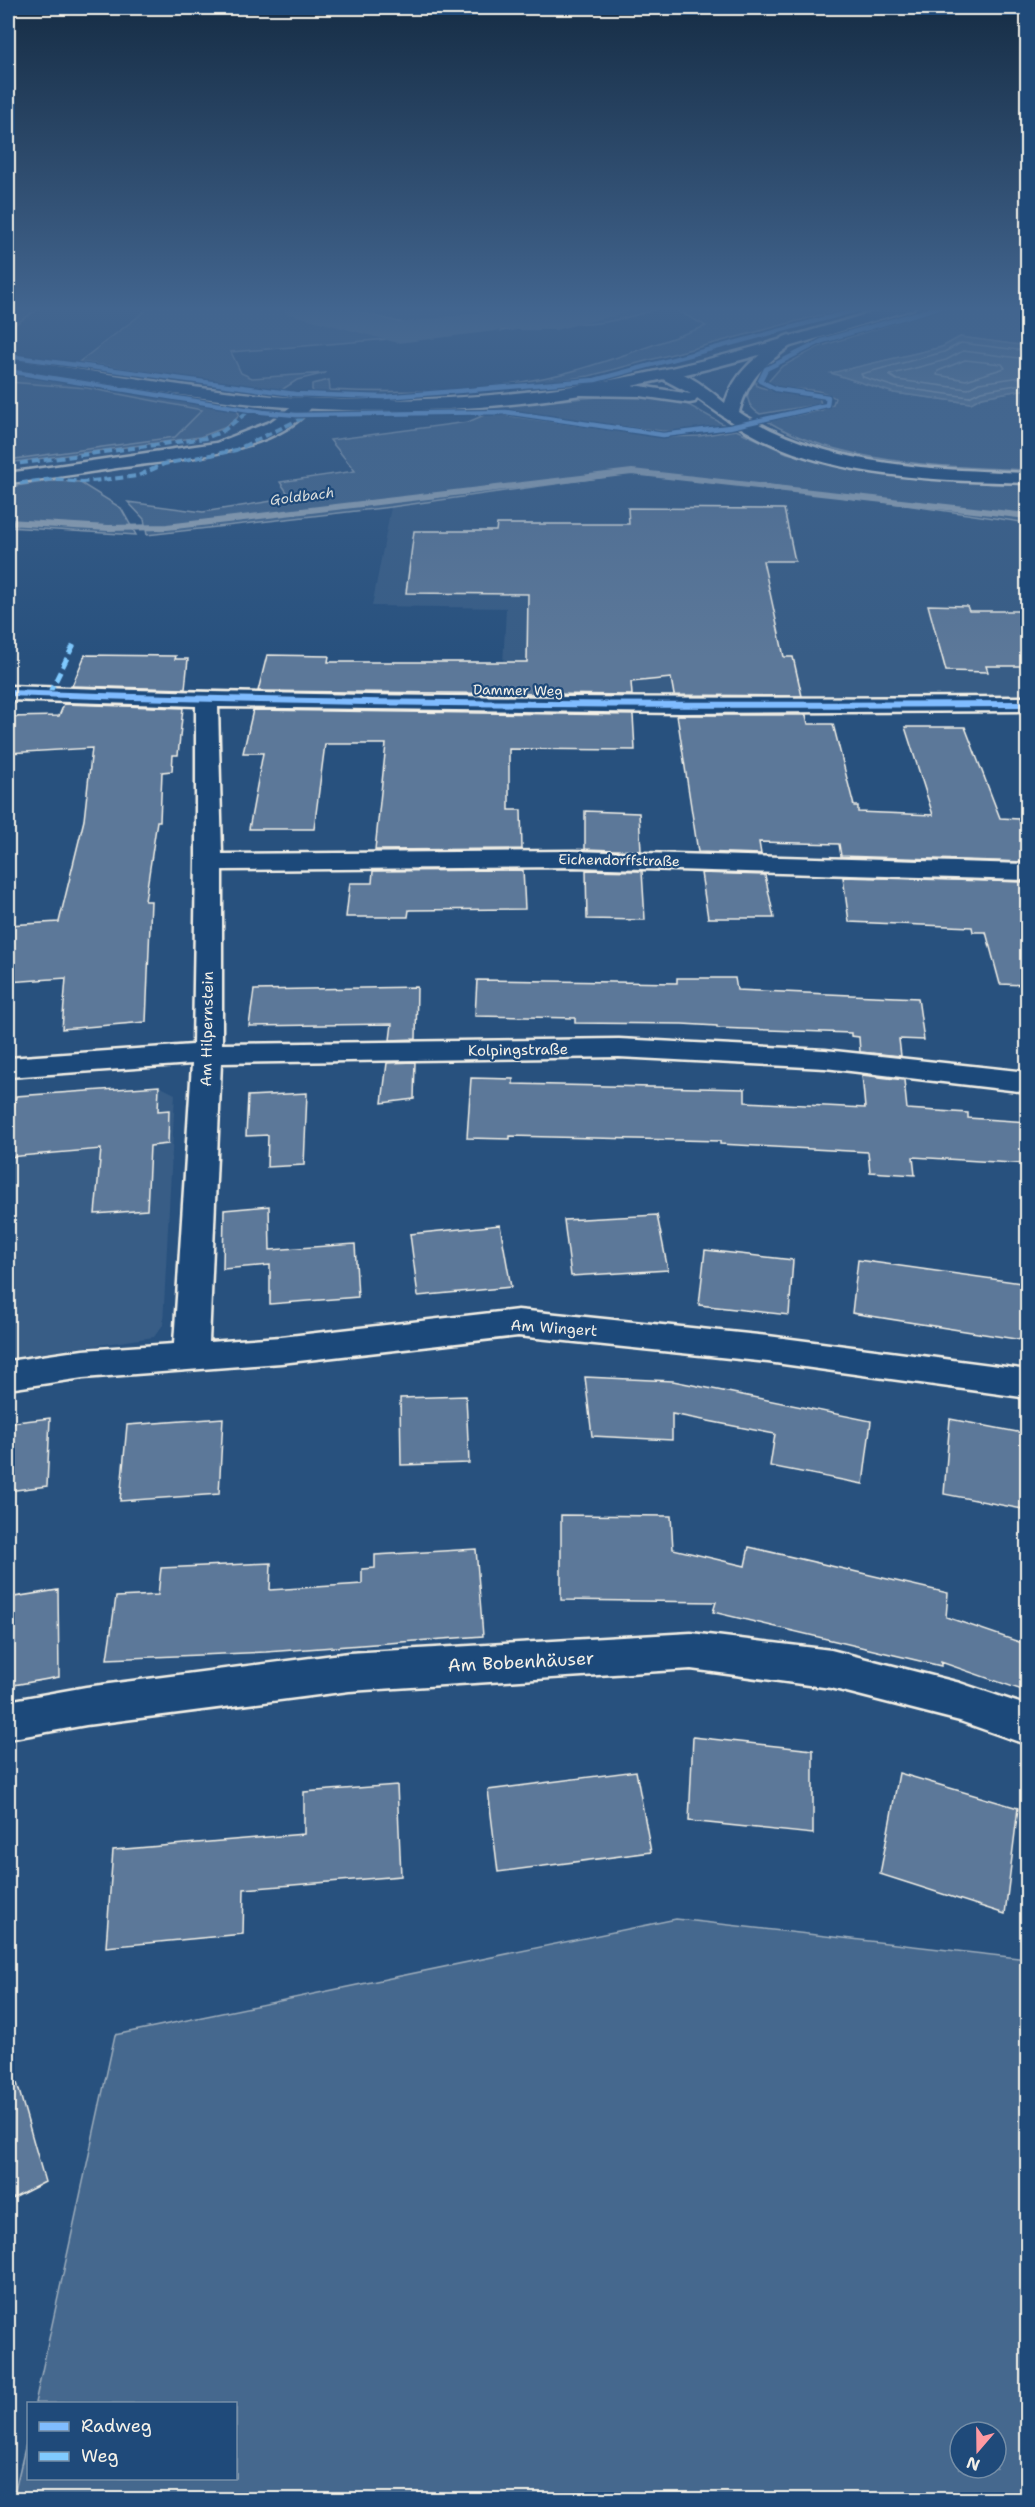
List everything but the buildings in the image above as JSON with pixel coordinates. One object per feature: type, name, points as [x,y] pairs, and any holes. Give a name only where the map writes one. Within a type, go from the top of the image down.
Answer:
[{"type":"main road","points":[[190,454],[237,433],[249,423]]},
{"type":"main road","points":[[8,478],[190,454],[248,438],[279,423]]},
{"type":"main road","points":[[746,423],[776,440],[844,460],[944,473],[1028,478]]},
{"type":"main road","name":"Dammer Weg","points":[[8,693],[207,700],[682,706],[1026,707]]},
{"type":"main road","name":"Am Hilpernstein","points":[[191,1357],[207,1054],[210,862],[207,700]]},
{"type":"main road","name":"Eichendorffstraße","points":[[210,862],[574,859],[1028,872]]},
{"type":"main road","name":"Kolpingstraße","points":[[8,1067],[207,1054],[619,1048],[825,1059],[1028,1083]]},
{"type":"main road","name":"Am Wingert","points":[[8,1375],[83,1364],[281,1350],[518,1323],[768,1349],[1028,1384]]},
{"type":"main road","name":"Am Bobenhäuser","points":[[8,1720],[86,1706],[349,1672],[691,1651],[831,1669],[960,1702],[1028,1726]]},
{"type":"shaded area","points":[[8,423],[231,423],[224,428],[200,437],[8,463]]},
{"type":"shaded area","points":[[189,423],[231,423],[224,428],[200,437],[8,463],[8,460],[175,437]]},
{"type":"shaded area","points":[[460,423],[561,423],[663,437],[699,436],[736,430],[787,453],[829,463],[928,478],[1027,483],[1028,523],[776,486],[641,472],[391,507],[147,535],[144,519],[128,502],[203,512],[291,498],[280,482],[355,471],[330,440]]},
{"type":"shaded area","points":[[595,423],[721,423],[725,425],[684,432]]},
{"type":"shaded area","points":[[771,423],[1027,423],[1027,470],[928,465],[859,455],[795,435]]},
{"type":"shaded area","points":[[641,472],[776,486],[1027,523],[1027,702],[501,702],[506,608],[372,606],[391,507]]},
{"type":"shaded area","points":[[51,481],[79,482],[121,508],[136,535],[8,527],[8,487]]},
{"type":"shaded area","points":[[159,1086],[175,1094],[163,1325],[154,1337],[8,1358],[8,1122],[12,1122],[16,1096]]},
{"type":"shaded area","points":[[676,1919],[1027,1959],[1027,2499],[13,2499],[27,2439],[27,2480],[237,2480],[237,2402],[35,2402],[115,2035]]},
{"type":"waterway","name":"Goldbach","points":[[8,522],[108,528],[167,527],[632,472],[1028,516]]},
{"type":"marked path","points":[[8,465],[206,438],[223,431],[233,423]]},
{"type":"marked path","points":[[8,485],[53,479],[82,482],[138,476],[164,464],[236,450],[292,423]]},
{"type":"marked path","points":[[49,694],[75,642]]},
{"type":"cycle path","points":[[581,423],[663,435],[748,423]]},
{"type":"cycle path","points":[[8,693],[207,700],[682,706],[1028,704]]}]
